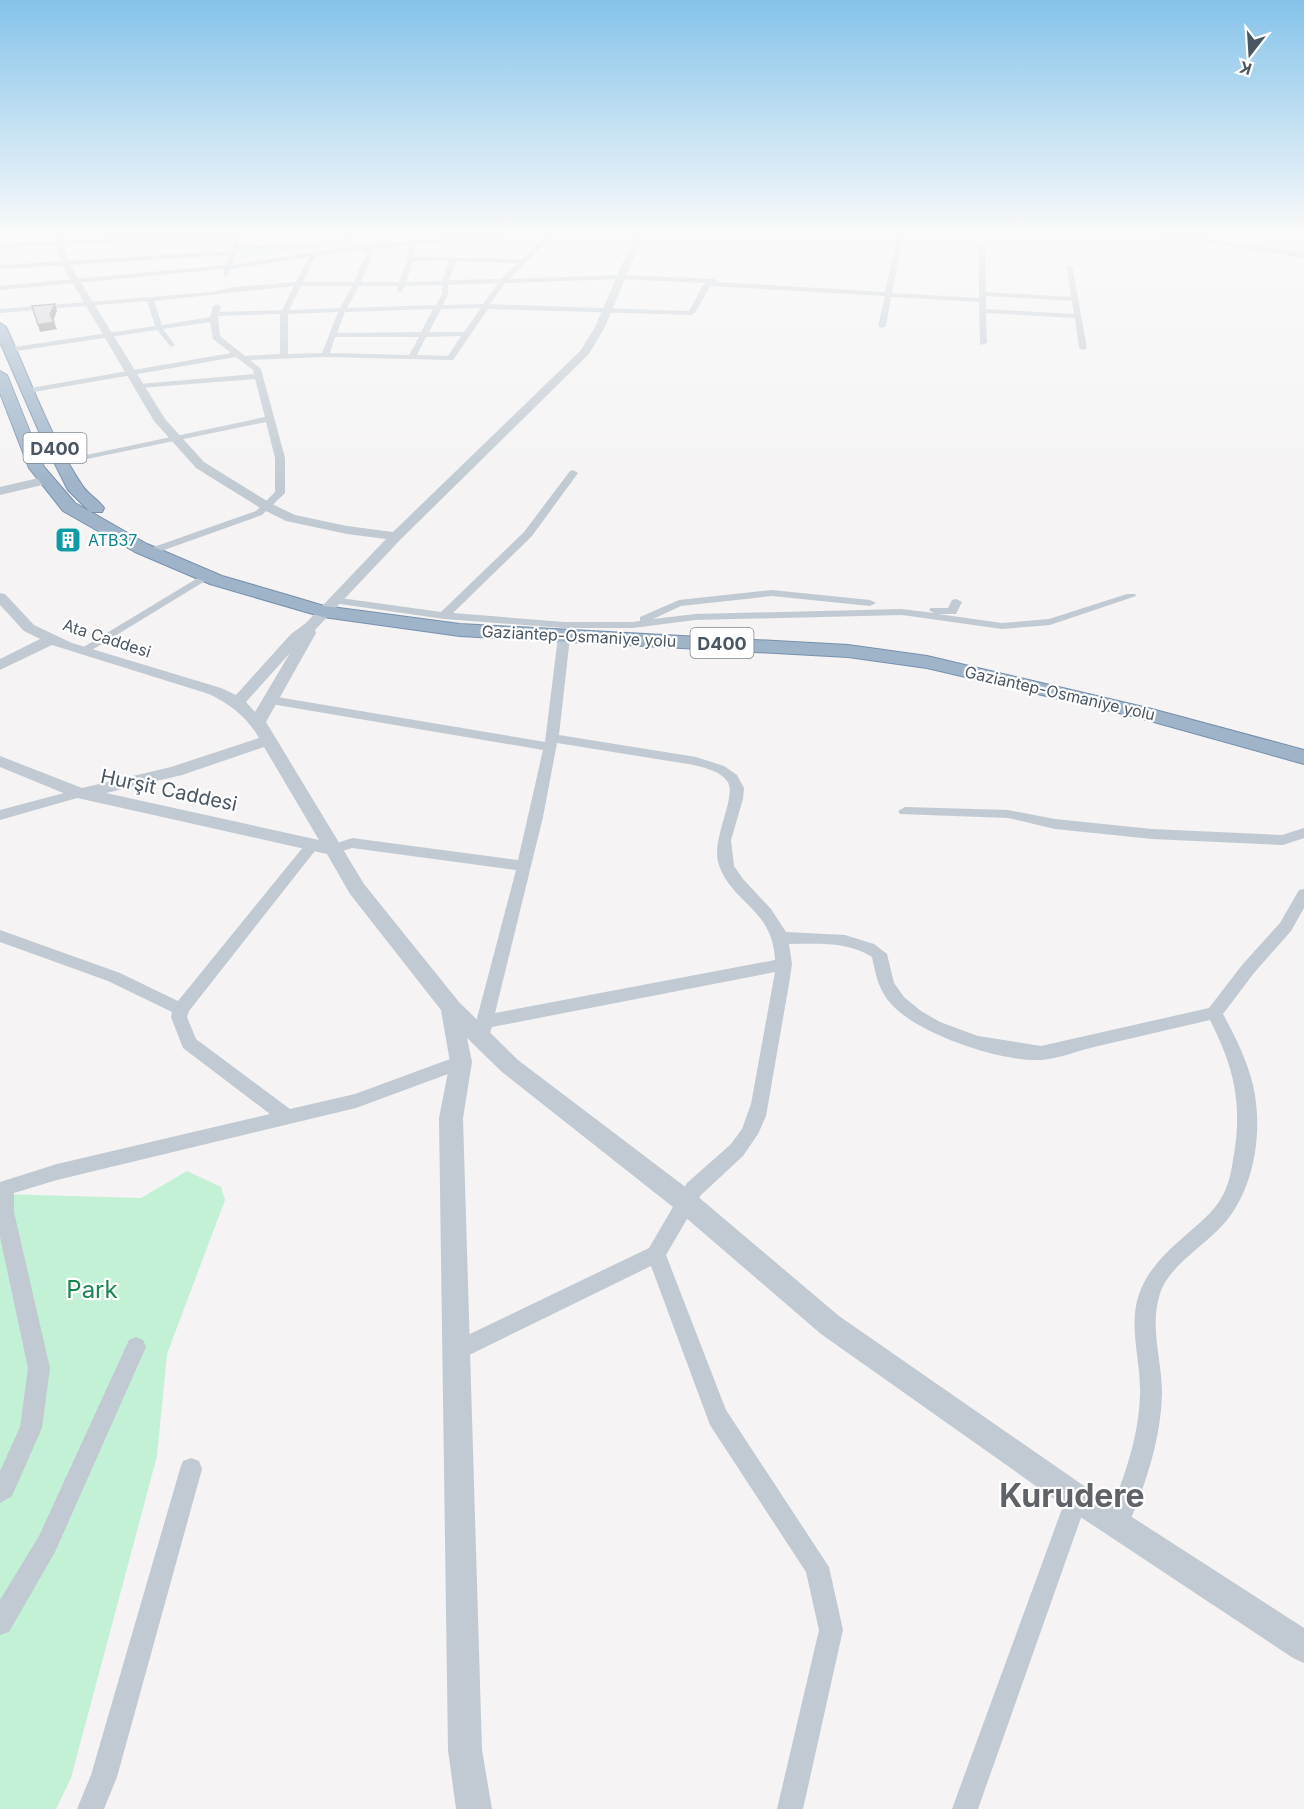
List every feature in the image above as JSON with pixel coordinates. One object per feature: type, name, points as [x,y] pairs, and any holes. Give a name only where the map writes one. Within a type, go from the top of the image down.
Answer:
[{"type":"highway","name":"Gaziantep-Osmaniye yolu","points":[[0,327],[48,436],[63,461],[76,490],[145,550]]},
{"type":"highway","name":"Gaziantep-Osmaniye yolu","points":[[0,375],[37,468],[69,507],[145,550],[207,576],[322,612],[460,630],[848,651],[927,662],[1142,712],[1304,757]]},
{"type":"street","points":[[98,316],[160,421],[201,465],[266,506],[291,518],[396,536]]},
{"type":"street","points":[[155,316],[159,328],[171,345]]},
{"type":"street","points":[[10,350],[222,316]]},
{"type":"street","points":[[284,316],[284,355]]},
{"type":"street","points":[[325,355],[340,316]]},
{"type":"street","points":[[411,358],[432,316]]},
{"type":"street","points":[[28,391],[131,372],[240,356],[325,355],[450,358],[477,316]]},
{"type":"street","points":[[242,697],[296,637],[396,536],[577,362],[592,341],[603,316]]},
{"type":"street","points":[[882,326],[884,316]]},
{"type":"street","points":[[982,343],[983,316]]},
{"type":"street","points":[[1077,316],[1083,348]]},
{"type":"street","points":[[145,550],[259,513],[280,493],[280,458],[257,369],[216,337],[214,317]]},
{"type":"street","points":[[333,335],[465,334]]},
{"type":"street","points":[[140,386],[259,376]]},
{"type":"street","points":[[63,461],[270,419]]},
{"type":"street","points":[[444,616],[528,534],[573,473]]},
{"type":"street","points":[[0,491],[46,480]]},
{"type":"street","points":[[82,651],[207,576]]},
{"type":"street","points":[[633,625],[679,603],[772,593],[952,612],[956,602]]},
{"type":"street","points":[[322,612],[444,616],[564,625],[633,625],[695,617],[902,612],[1002,626],[1050,622],[1131,596]]},
{"type":"street","name":"Ata Caddesi","points":[[0,597],[29,628],[52,639],[82,651],[242,697]]},
{"type":"street","points":[[264,731],[271,700],[322,612]]},
{"type":"street","points":[[483,1030],[524,866],[551,743],[564,637]]},
{"type":"street","points":[[0,665],[52,639]]},
{"type":"street","points":[[242,697],[551,743],[696,761],[710,765],[730,776],[736,784],[738,798],[725,831],[724,857],[736,882],[771,919],[780,938],[784,964],[757,1116],[749,1134],[737,1150],[694,1189],[656,1254],[456,1351]]},
{"type":"street","points":[[242,697],[246,713],[264,731],[323,846],[452,1008],[483,1030],[510,1066],[687,1203],[830,1325],[1118,1526],[1304,1647]]},
{"type":"street","points":[[0,815],[79,793],[176,771],[264,731]]},
{"type":"street","name":"Hurşit Caddesi","points":[[0,761],[79,793],[323,846]]},
{"type":"street","points":[[905,811],[1008,814],[1055,824],[1152,834],[1283,840],[1304,833]]},
{"type":"street","points":[[288,1118],[189,1043],[179,1017],[180,1009],[323,846],[352,843],[524,866]]},
{"type":"street","points":[[780,938],[845,941],[869,947],[879,954],[886,984],[896,1000],[908,1010],[967,1039],[1018,1052],[1041,1053],[1214,1013],[1248,969],[1286,927],[1304,894]]},
{"type":"street","points":[[0,936],[114,977],[180,1009]]},
{"type":"street","points":[[483,1030],[784,964]]},
{"type":"street","points":[[452,1008],[461,1062],[451,1118],[465,1750],[474,1809]]},
{"type":"street","points":[[1118,1526],[1140,1467],[1149,1426],[1151,1392],[1144,1319],[1150,1293],[1161,1274],[1179,1254],[1228,1207],[1236,1189],[1247,1138],[1247,1096],[1243,1073],[1234,1049],[1214,1013]]},
{"type":"street","points":[[0,1492],[4,1488],[31,1428],[39,1368],[3,1212],[5,1188],[57,1172],[356,1101],[461,1062]]},
{"type":"street","points":[[656,1254],[718,1417],[817,1568],[831,1630],[790,1809]]},
{"type":"street","points":[[0,1623],[47,1544],[136,1347]]},
{"type":"street","points":[[90,1809],[104,1777],[191,1469]]},
{"type":"street","points":[[965,1809],[1077,1498]]},
{"type":"green space","name":"Park","points":[[187,1171],[221,1187],[225,1200],[167,1354],[157,1456],[71,1778],[56,1809],[0,1809],[0,1194],[141,1198]]},
{"type":"building","points":[[35,316],[51,316],[54,322],[38,325]]},
{"type":"place","name":"ATB37","points":[[68,540]]},
{"type":"district","name":"Kurudere","points":[[1072,1495]]}]
